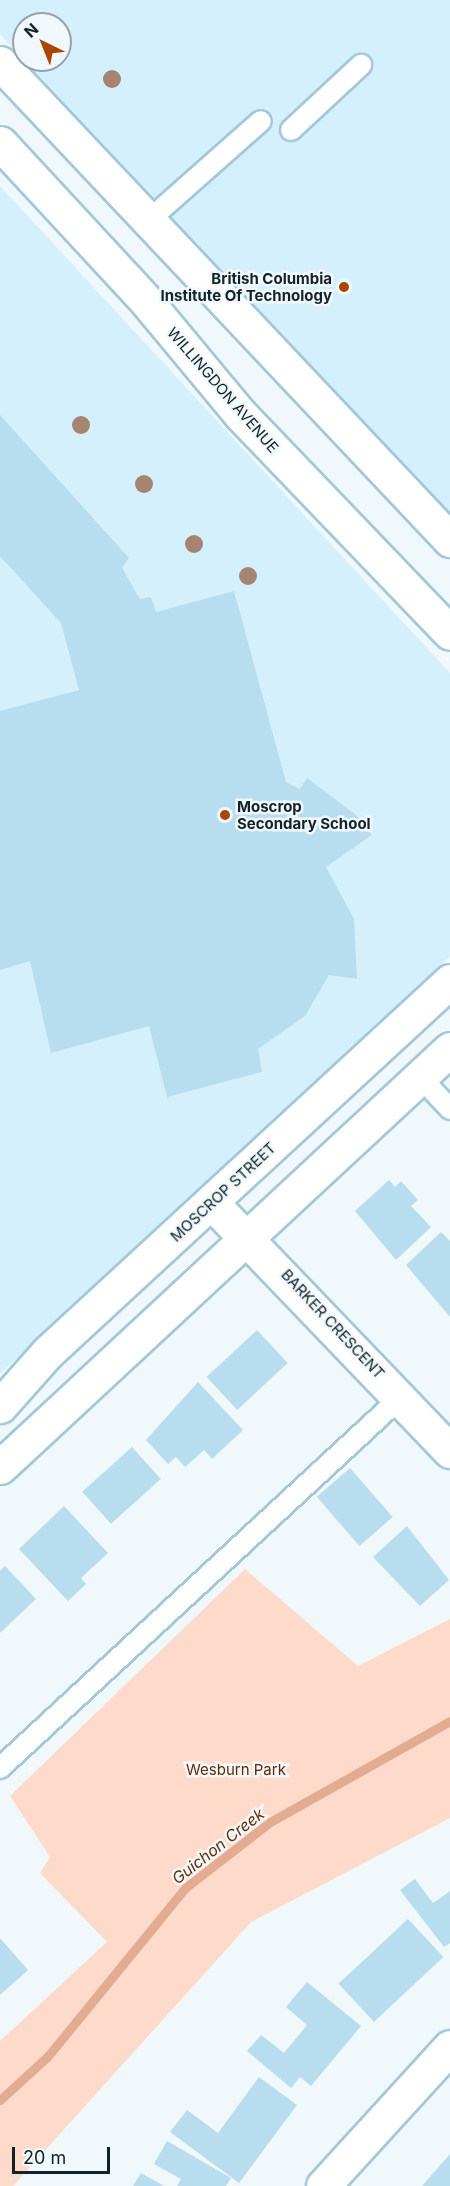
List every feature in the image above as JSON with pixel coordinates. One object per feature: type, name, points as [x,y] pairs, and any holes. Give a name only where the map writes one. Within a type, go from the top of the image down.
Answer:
[{"type":"street","points":[[0,63],[450,540]]},
{"type":"street","name":"WILLINGDON AVENUE","points":[[0,143],[147,302],[240,414],[450,633]]},
{"type":"street","name":"MOSCROP STREET","points":[[0,1407],[48,1352],[450,981]]},
{"type":"street","points":[[0,1467],[246,1235],[450,1049]]},
{"type":"street","name":"BARKER CRESCENT","points":[[211,1202],[246,1235],[450,1450]]},
{"type":"street","points":[[323,2186],[450,2048]]},
{"type":"lane","points":[[291,130],[361,65]]},
{"type":"lane","points":[[149,220],[261,121]]},
{"type":"lane","points":[[420,1077],[450,1109]]},
{"type":"lane","points":[[0,1768],[401,1397]]},
{"type":"shaded area","name":"British Columbia Institute Of Technology","points":[[0,0],[450,0],[450,514],[35,72],[72,72],[72,12],[12,12],[12,46],[0,34]]},
{"type":"shaded area","name":"Moscrop Secondary School","points":[[0,186],[450,673],[450,957],[0,1374]]},
{"type":"green space","name":"Wesburn Park","points":[[245,1569],[358,1666],[450,1619],[450,1818],[251,1922],[13,2186],[0,2186],[0,2041],[107,1942],[40,1873],[50,1857],[10,1796]]},
{"type":"building","points":[[0,415],[129,558],[122,568],[140,599],[151,597],[156,612],[234,591],[286,782],[300,789],[307,778],[355,814],[372,835],[326,867],[354,919],[357,979],[329,975],[305,1016],[258,1049],[262,1072],[167,1097],[149,1026],[51,1053],[30,961],[0,970],[0,711],[79,690],[61,623],[0,556]]},
{"type":"building","points":[[389,1180],[395,1187],[401,1181],[418,1200],[411,1206],[431,1227],[396,1260],[355,1211]]},
{"type":"building","points":[[441,1232],[450,1241],[450,1317],[406,1265]]},
{"type":"building","points":[[257,1330],[288,1363],[237,1410],[207,1377]]},
{"type":"building","points":[[198,1382],[243,1430],[212,1459],[204,1450],[185,1467],[176,1457],[168,1464],[146,1440]]},
{"type":"building","points":[[132,1447],[161,1479],[111,1524],[82,1492]]},
{"type":"building","points":[[350,1468],[393,1517],[359,1546],[317,1497]]},
{"type":"building","points":[[64,1506],[108,1553],[81,1578],[86,1584],[68,1601],[19,1549]]},
{"type":"building","points":[[407,1526],[449,1580],[420,1606],[373,1557]]},
{"type":"building","points":[[5,1566],[36,1599],[0,1633],[0,1571]]},
{"type":"building","points":[[415,1879],[433,1903],[450,1891],[450,1943],[444,1947],[400,1890]]},
{"type":"building","points":[[408,1919],[443,1957],[374,2022],[339,1984]]},
{"type":"building","points":[[0,1938],[28,1970],[0,1995]]},
{"type":"building","points":[[307,1982],[361,2026],[311,2086],[300,2077],[291,2088],[247,2051],[261,2035],[284,2053],[307,2025],[286,2007]]},
{"type":"building","points":[[259,2077],[297,2105],[239,2183],[170,2132],[187,2110],[218,2133]]},
{"type":"building","points":[[167,2141],[231,2178],[226,2186],[177,2186],[181,2179],[154,2164]]},
{"type":"building","points":[[450,2154],[450,2186],[422,2186]]},
{"type":"building","points":[[141,2173],[164,2186],[133,2186]]},
{"type":"waterway","name":"Guichon Creek","points":[[0,2100],[48,2056],[185,1888],[270,1822],[450,1721]]},
{"type":"place","name":"British Columbia Institute Of Technology","points":[[344,287]]},
{"type":"place","name":"Moscrop Secondary School","points":[[225,815]]}]
